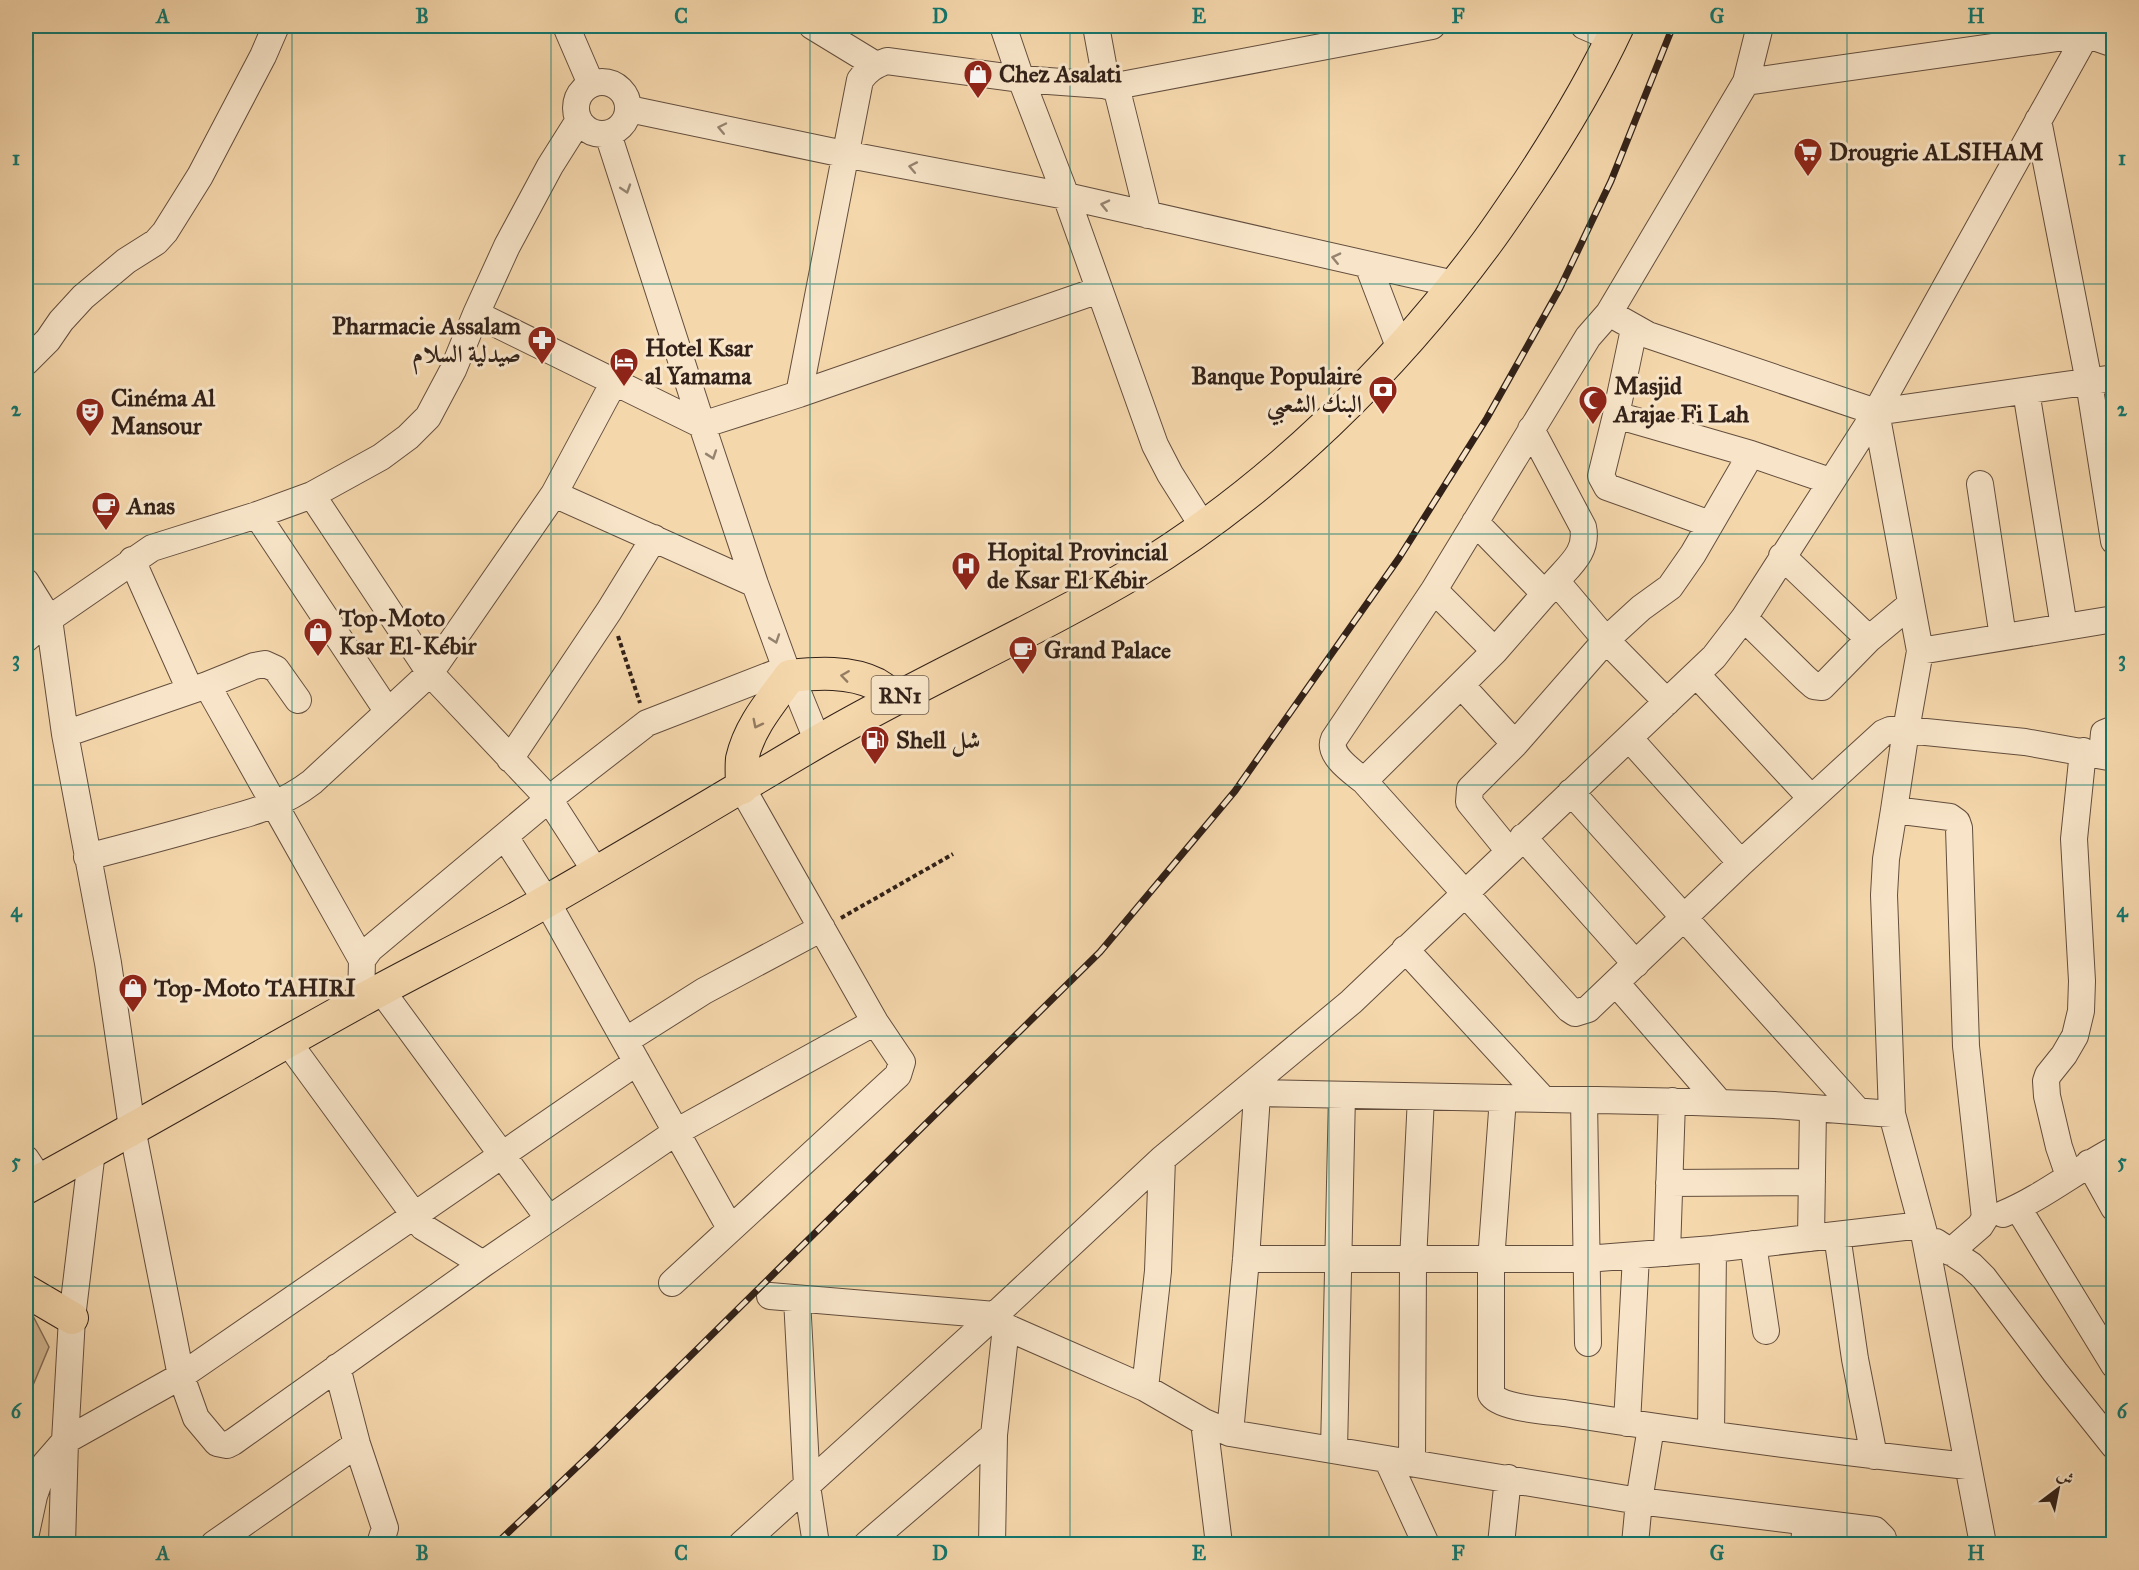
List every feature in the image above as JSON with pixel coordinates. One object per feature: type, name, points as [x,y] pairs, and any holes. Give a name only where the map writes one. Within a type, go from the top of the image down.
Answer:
[{"type":"main road","name":"RN1","points":[[30,1176],[92,1151],[371,995],[547,902],[818,742],[896,698],[1078,604],[1204,528],[1281,466],[1332,418],[1400,349],[1454,284],[1488,241],[1545,157],[1600,65],[1615,32]]},
{"type":"main road","points":[[742,788],[742,760],[758,719],[788,673],[861,678],[896,698]]},
{"type":"main road","points":[[26,1291],[72,1318]]},
{"type":"street","points":[[26,362],[48,340],[61,321],[83,297],[126,261],[156,242],[165,232],[200,176],[263,56],[276,26]]},
{"type":"street","points":[[566,26],[591,84]]},
{"type":"street","points":[[812,26],[876,65]]},
{"type":"street","points":[[1004,26],[1021,79],[1066,196],[1161,460],[1204,528]]},
{"type":"street","points":[[1096,26],[1148,215]]},
{"type":"street","points":[[798,394],[860,80],[866,71],[876,65],[887,61],[1021,79],[1112,86],[1432,26]]},
{"type":"street","points":[[1584,26],[1615,32]]},
{"type":"street","points":[[1760,26],[1746,82],[1609,313],[1588,337],[1434,590],[1332,745],[1333,751],[1350,770],[1364,781],[1463,894],[1569,1009],[1575,1012],[1588,1009],[1875,738],[1890,730],[2025,742],[2099,755]]},
{"type":"street","points":[[1746,82],[2088,30],[2114,44]]},
{"type":"street","points":[[742,1545],[807,1486],[1001,1321],[1162,1159],[1258,1086],[1351,1002],[1714,657],[1744,618],[1876,412],[2088,30]]},
{"type":"street","points":[[599,81],[617,86],[628,100],[629,109],[626,120],[619,129],[608,134],[591,132],[579,120],[576,110],[577,99],[582,90],[599,81]]},
{"type":"street","points":[[629,109],[844,154],[1066,196],[1454,284]]},
{"type":"street","points":[[26,639],[48,619],[152,548],[312,495],[381,457],[408,437],[428,417],[453,370],[507,246],[539,186],[579,120]]},
{"type":"street","points":[[2038,120],[2089,382],[2114,541]]},
{"type":"street","points":[[608,134],[755,584],[788,673],[818,742]]},
{"type":"street","points":[[1368,265],[1400,349]]},
{"type":"street","points":[[476,314],[702,425],[1099,290]]},
{"type":"street","points":[[1609,313],[1634,328],[1876,412],[2114,378]]},
{"type":"street","points":[[1634,328],[1601,476],[1607,487],[1710,524]]},
{"type":"street","points":[[87,857],[158,840],[276,805],[312,782],[430,673],[554,494],[614,382]]},
{"type":"street","points":[[2026,391],[2064,627]]},
{"type":"street","points":[[1876,412],[1920,651],[1905,730],[1887,859],[1884,925],[1892,1114],[1923,1229],[1983,1545]]},
{"type":"street","points":[[1616,415],[1751,454],[1830,481]]},
{"type":"street","points":[[1364,781],[1495,651],[1551,588],[1584,546],[1585,536],[1582,527],[1531,429]]},
{"type":"street","points":[[1636,964],[1516,844],[1469,802],[1468,795],[1474,785],[1515,744],[1606,640],[1641,608],[1670,587],[1682,572],[1751,454]]},
{"type":"street","points":[[1980,484],[2003,637]]},
{"type":"street","points":[[554,494],[755,584]]},
{"type":"street","points":[[312,495],[430,673],[549,799],[596,872]]},
{"type":"street","points":[[256,515],[388,712]]},
{"type":"street","points":[[1475,522],[1551,588],[1667,702]]},
{"type":"street","points":[[510,759],[609,611],[654,538]]},
{"type":"street","points":[[1782,556],[1869,639]]},
{"type":"street","points":[[132,560],[199,687],[276,805],[362,960],[371,995],[502,1155],[549,1219]]},
{"type":"street","points":[[26,582],[48,619],[65,734],[108,963],[132,1128],[181,1376],[196,1418],[217,1443],[227,1445],[483,1264],[676,1132],[876,1022]]},
{"type":"street","points":[[1434,590],[1495,651]]},
{"type":"street","points":[[1744,618],[1805,678],[1818,687],[1822,687],[1869,639],[1911,604]]},
{"type":"street","points":[[1920,651],[2114,619]]},
{"type":"street","points":[[65,734],[265,664],[276,669],[298,700]]},
{"type":"street","points":[[362,960],[381,938],[549,799],[647,723],[788,673]]},
{"type":"street","points":[[1696,674],[1811,798]]},
{"type":"street","points":[[1461,685],[1515,744]]},
{"type":"street","points":[[2114,729],[2104,733],[2102,737],[2099,755],[2073,839],[2082,981],[2081,1011],[2075,1036],[2046,1081],[2059,1147],[2114,1208]]},
{"type":"street","points":[[1629,738],[1741,864]]},
{"type":"street","points":[[672,1283],[898,1075],[902,1062],[876,1022],[742,788]]},
{"type":"street","points":[[1571,792],[1858,1111]]},
{"type":"street","points":[[1894,810],[1950,817],[1957,822],[1959,828],[1966,1046],[1983,1222]]},
{"type":"street","points":[[505,837],[547,902],[730,1228]]},
{"type":"street","points":[[26,1533],[34,1496],[45,1464],[65,1441],[181,1376],[414,1217],[502,1155],[704,992],[822,928]]},
{"type":"street","points":[[1405,949],[1543,1099]]},
{"type":"street","points":[[1616,983],[1719,1102]]},
{"type":"street","points":[[288,1042],[414,1217],[423,1227],[483,1264]]},
{"type":"street","points":[[1258,1086],[1342,1095],[1719,1102],[1892,1114]]},
{"type":"street","points":[[1230,1433],[1246,1259],[1258,1086]]},
{"type":"street","points":[[1334,1450],[1342,1095]]},
{"type":"street","points":[[1412,1463],[1413,1261],[1421,1096]]},
{"type":"street","points":[[1503,1098],[1491,1261],[1491,1394],[1493,1399],[1524,1407],[1639,1425],[1967,1466]]},
{"type":"street","points":[[1584,1100],[1588,1343]]},
{"type":"street","points":[[1667,1253],[1672,1101]]},
{"type":"street","points":[[1811,1238],[1813,1108]]},
{"type":"street","points":[[1950,1251],[1983,1222],[2018,1208],[2079,1169],[2114,1150]]},
{"type":"street","points":[[62,1545],[72,1318],[92,1151]]},
{"type":"street","points":[[1145,1388],[1158,1271],[1162,1159]]},
{"type":"street","points":[[1669,1183],[1812,1182]]},
{"type":"street","points":[[2018,1208],[2114,1365]]},
{"type":"street","points":[[1246,1259],[1413,1261],[1586,1259],[1923,1229],[1971,1265],[1984,1278],[2114,1446]]},
{"type":"street","points":[[1837,1235],[1855,1359],[1874,1456]]},
{"type":"street","points":[[1753,1244],[1766,1331]]},
{"type":"street","points":[[1711,1434],[1713,1249]]},
{"type":"street","points":[[1635,1545],[1639,1501],[1636,1256]]},
{"type":"street","points":[[770,1296],[1001,1321],[1145,1388],[1204,1422],[1230,1433],[1639,1501],[1805,1534],[1875,1530],[1884,1538],[1884,1545]]},
{"type":"street","points":[[798,1299],[807,1486],[816,1545]]},
{"type":"street","points":[[993,1545],[994,1435],[1001,1321]]},
{"type":"street","points":[[337,1367],[357,1444],[385,1528],[380,1545]]},
{"type":"street","points":[[1204,1422],[1219,1545]]},
{"type":"street","points":[[867,1545],[892,1534],[994,1435]]},
{"type":"street","points":[[214,1545],[357,1444]]},
{"type":"street","points":[[1387,1459],[1426,1545]]},
{"type":"street","points":[[1501,1545],[1508,1478]]},
{"type":"path","points":[[609,611],[647,723]]},
{"type":"path","points":[[822,928],[953,854]]},
{"type":"shaded area","points":[[26,1311],[32,1314],[49,1347],[26,1402]]},
{"type":"railway","points":[[496,1544],[597,1448],[1100,952],[1235,791],[1399,558],[1487,418],[1560,288],[1611,181],[1673,26]]},
{"type":"place","name":"Chez Asalati","points":[[978,100]]},
{"type":"place","name":"Drougrie ALSIHAM","points":[[1808,178]]},
{"type":"place","name":"Pharmacie Assalam صيدلية السلام","points":[[542,366]]},
{"type":"place","name":"Hotel Ksar al Yamama","points":[[624,388]]},
{"type":"place","name":"Banque Populaire البنك الشعبي","points":[[1383,416]]},
{"type":"place","name":"Masjid Arajae Fi Lah","points":[[1593,426]]},
{"type":"place","name":"Cinéma Al Mansour","points":[[90,438]]},
{"type":"place","name":"Anas","points":[[106,532]]},
{"type":"place","name":"Hopital Provincial de Ksar El Kébir","points":[[966,592]]},
{"type":"place","name":"Top-Moto Ksar El-Kébir","points":[[318,658]]},
{"type":"place","name":"Grand Palace","points":[[1023,676]]},
{"type":"place","name":"Shell شل","points":[[875,766]]},
{"type":"place","name":"Top-Moto TAHIRI","points":[[133,1014]]}]
